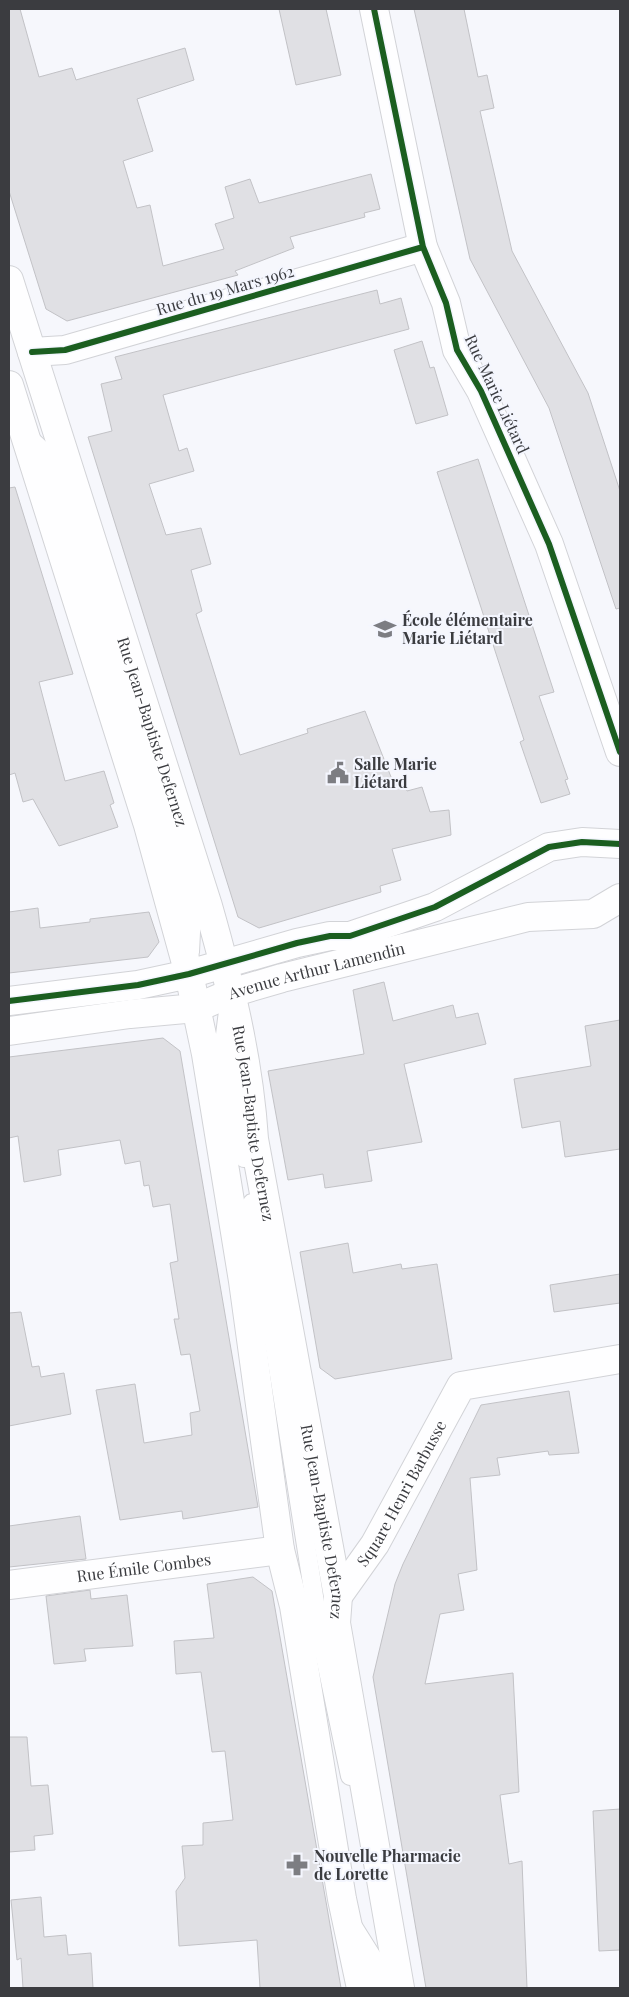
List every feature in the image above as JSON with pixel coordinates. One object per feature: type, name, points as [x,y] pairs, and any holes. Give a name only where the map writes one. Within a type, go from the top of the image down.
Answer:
[{"type":"main road","name":"Rue Marie Liétard","points":[[374,9],[423,247],[446,303],[457,350],[485,400],[549,544],[620,752]]},
{"type":"main road","name":"Rue du 19 Mars 1962","points":[[32,352],[65,350],[423,247]]},
{"type":"main road","name":"Rue Jean-Baptiste Defernez","points":[[9,280],[208,906],[231,993],[247,1067],[254,1139],[338,1596],[336,1624],[400,1988]]},
{"type":"main road","name":"Rue Jean-Baptiste Defernez","points":[[9,385],[148,825],[189,974],[206,1054],[243,1281],[280,1550],[294,1606],[346,1915],[361,1988]]},
{"type":"main road","points":[[9,1001],[138,985],[189,974],[224,963],[330,936],[350,936],[435,907],[550,848],[582,842],[620,844]]},
{"type":"main road","name":"Avenue Arthur Lamendin","points":[[9,1031],[130,1014],[196,1008],[231,993],[282,978],[528,917],[593,914],[620,898]]},
{"type":"main road","name":"Square Henri Barbusse","points":[[338,1596],[375,1544],[461,1386],[620,1358]]},
{"type":"main road","name":"Rue Émile Combes","points":[[9,1585],[280,1550]]},
{"type":"lane","points":[[9,327],[32,352]]},
{"type":"lane","points":[[231,993],[223,1051],[254,1213],[319,1628],[364,1843],[380,1876]]},
{"type":"lane","points":[[346,1915],[376,1963],[381,1988]]},
{"type":"building","points":[[9,9],[20,9],[39,77],[72,68],[76,80],[185,48],[194,80],[137,99],[153,151],[123,161],[137,208],[150,205],[163,266],[224,249],[215,224],[234,218],[225,187],[250,179],[259,203],[371,174],[380,209],[364,213],[365,217],[290,237],[294,248],[235,271],[238,275],[67,321],[46,309],[9,191]]},
{"type":"building","points":[[279,9],[326,9],[341,75],[296,85]]},
{"type":"building","points":[[414,9],[464,9],[478,77],[487,75],[494,108],[480,111],[512,251],[588,393],[620,491],[620,608],[616,609],[549,408],[470,259]]},
{"type":"building","points":[[377,290],[380,304],[401,298],[409,329],[163,395],[179,451],[187,448],[194,471],[149,484],[166,535],[201,528],[211,564],[191,570],[202,611],[196,614],[240,755],[308,733],[307,729],[365,711],[393,782],[404,780],[407,791],[422,787],[430,812],[449,810],[451,835],[392,849],[401,880],[380,886],[381,892],[259,928],[238,917],[88,437],[112,431],[101,384],[122,379],[115,357]]},
{"type":"building","points":[[422,341],[430,368],[434,367],[448,415],[416,424],[394,350]]},
{"type":"building","points":[[478,459],[554,692],[539,696],[568,779],[565,780],[570,794],[541,803],[520,742],[524,740],[437,472]]},
{"type":"building","points":[[15,487],[73,674],[39,682],[65,781],[104,771],[114,803],[110,805],[118,827],[59,846],[33,799],[23,802],[15,773],[9,775],[9,488]]},
{"type":"building","points":[[38,908],[40,928],[90,922],[90,919],[149,912],[159,942],[148,957],[9,973],[9,912]]},
{"type":"building","points":[[384,982],[393,1021],[453,1005],[456,1018],[478,1013],[486,1044],[404,1064],[422,1142],[367,1151],[372,1181],[325,1188],[323,1174],[288,1180],[268,1071],[364,1054],[353,990]]},
{"type":"building","points":[[620,1020],[620,1149],[565,1157],[560,1121],[522,1128],[514,1079],[591,1066],[585,1026]]},
{"type":"building","points":[[163,1038],[180,1051],[258,1507],[183,1519],[182,1511],[120,1520],[96,1390],[135,1384],[144,1443],[192,1435],[190,1413],[200,1411],[190,1354],[181,1355],[174,1319],[179,1319],[170,1263],[178,1261],[170,1204],[153,1207],[149,1185],[144,1186],[140,1161],[125,1164],[120,1140],[58,1150],[61,1175],[24,1182],[18,1136],[9,1138],[9,1057]]},
{"type":"building","points":[[348,1243],[353,1273],[401,1264],[402,1269],[437,1264],[452,1359],[335,1379],[320,1368],[300,1252]]},
{"type":"building","points":[[620,1274],[620,1303],[554,1312],[550,1285]]},
{"type":"building","points":[[21,1312],[32,1367],[39,1366],[41,1377],[64,1373],[71,1414],[9,1426],[9,1313]]},
{"type":"building","points":[[569,1391],[579,1453],[549,1455],[548,1451],[497,1458],[500,1475],[470,1478],[477,1570],[458,1574],[464,1610],[440,1614],[425,1684],[513,1673],[519,1792],[500,1795],[509,1864],[522,1861],[527,1988],[426,1988],[373,1677],[395,1584],[481,1405]]},
{"type":"building","points":[[80,1516],[86,1559],[9,1567],[9,1526]]},
{"type":"building","points":[[253,1577],[272,1591],[341,1988],[260,1988],[257,1940],[179,1946],[176,1891],[185,1878],[182,1846],[203,1845],[203,1823],[233,1820],[225,1751],[212,1752],[201,1672],[176,1674],[174,1641],[214,1638],[207,1584]]},
{"type":"building","points":[[90,1590],[91,1599],[127,1595],[133,1646],[84,1649],[86,1661],[54,1664],[46,1596]]},
{"type":"building","points":[[9,1737],[27,1737],[31,1786],[48,1785],[53,1834],[34,1836],[35,1850],[9,1852]]},
{"type":"building","points":[[620,1809],[620,1950],[599,1951],[593,1811]]},
{"type":"building","points":[[41,1897],[44,1937],[66,1935],[68,1955],[91,1953],[93,1988],[23,1988],[21,1958],[17,1960],[11,1900]]},
{"type":"cycle path","points":[[374,9],[423,247],[446,303],[457,350],[481,391],[549,544],[620,752]]},
{"type":"cycle path","points":[[32,352],[65,350],[423,247]]},
{"type":"cycle path","points":[[9,1001],[138,985],[189,974],[297,943],[330,936],[350,936],[435,907],[549,847],[582,842],[620,844]]},
{"type":"place","name":"École élémentaire Marie Liétard","points":[[385,629]]},
{"type":"place","name":"Salle Marie Liétard","points":[[338,773]]},
{"type":"place","name":"Nouvelle Pharmacie de Lorette","points":[[297,1865]]}]
